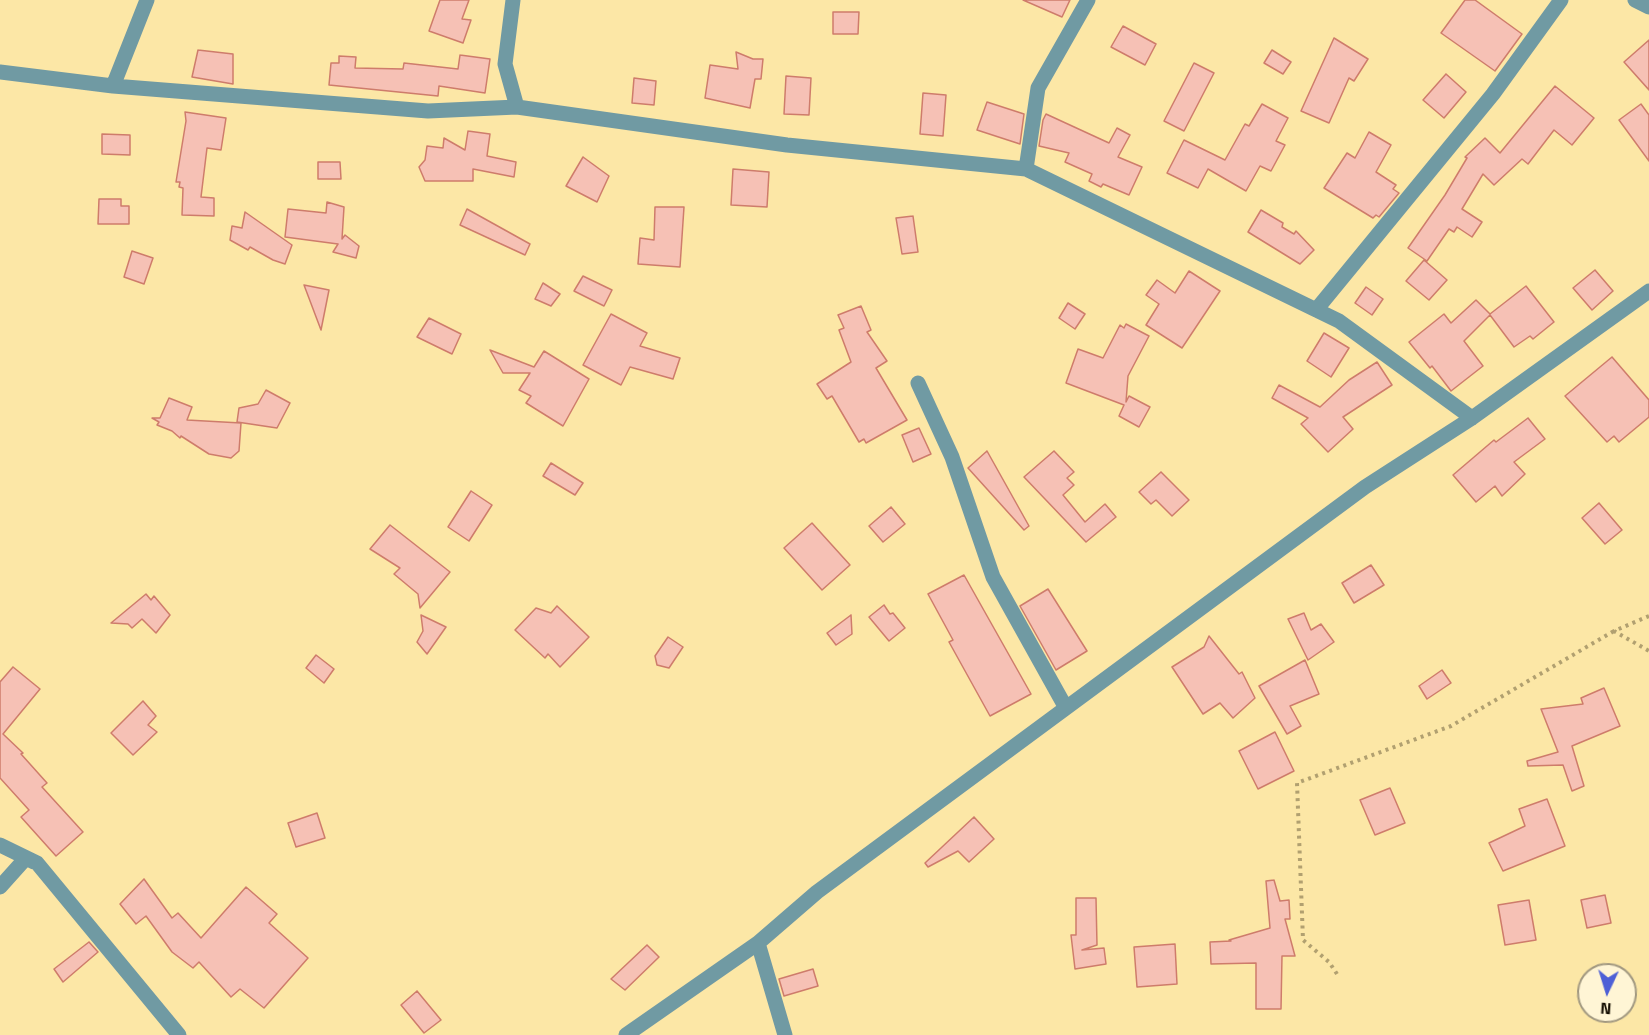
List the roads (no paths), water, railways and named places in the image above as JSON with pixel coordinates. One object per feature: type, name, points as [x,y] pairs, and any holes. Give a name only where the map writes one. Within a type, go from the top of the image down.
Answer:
[{"type":"street","points":[[112,86],[147,0]]},
{"type":"street","points":[[513,0],[505,64],[517,107]]},
{"type":"street","points":[[1026,169],[1038,88],[1088,0]]},
{"type":"street","points":[[1316,310],[1494,94],[1561,0]]},
{"type":"street","points":[[1635,0],[1649,7]]},
{"type":"street","points":[[0,72],[112,86],[428,111],[517,107],[787,145],[1026,169],[1339,321],[1472,418]]},
{"type":"street","points":[[626,1035],[759,943],[817,892],[1365,487],[1472,418],[1649,291]]},
{"type":"street","points":[[918,383],[952,457],[993,577],[1066,708]]},
{"type":"street","points":[[0,845],[37,863],[179,1035]]},
{"type":"street","points":[[0,887],[26,858],[37,863]]},
{"type":"street","points":[[759,943],[785,1035]]}]
